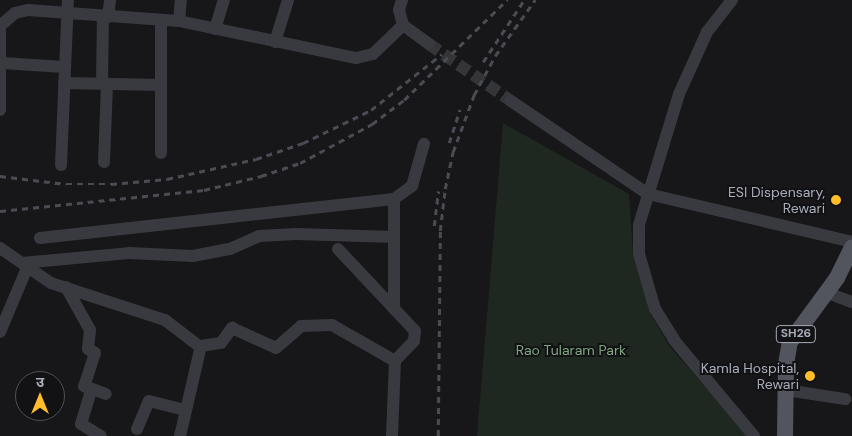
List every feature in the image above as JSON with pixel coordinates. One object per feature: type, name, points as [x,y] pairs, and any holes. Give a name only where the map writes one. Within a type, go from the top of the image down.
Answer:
[{"type":"main road","name":"SH26","points":[[783,436],[790,342],[828,293],[852,247]]},
{"type":"street","points":[[61,165],[68,0]]},
{"type":"street","points":[[104,162],[106,17],[110,0]]},
{"type":"street","points":[[179,21],[182,0]]},
{"type":"street","points":[[216,29],[224,0]]},
{"type":"street","points":[[275,42],[288,0]]},
{"type":"street","points":[[732,0],[707,32],[679,94],[639,225],[639,254],[655,309],[674,340],[754,436]]},
{"type":"street","points":[[399,3],[402,25],[429,44]]},
{"type":"street","points":[[0,110],[2,63],[0,27],[21,5],[67,14],[179,21],[275,42],[363,58],[373,54],[402,25]]},
{"type":"street","points":[[161,20],[161,153]]},
{"type":"street","points":[[2,63],[64,66]]},
{"type":"street","points":[[64,83],[162,85]]},
{"type":"street","points":[[511,101],[648,194],[852,242]]},
{"type":"street","points":[[40,238],[394,199],[412,186],[424,144]]},
{"type":"street","points":[[394,199],[394,307]]},
{"type":"street","points":[[25,266],[129,254],[192,256],[230,249],[258,236],[296,234],[394,237]]},
{"type":"street","points":[[0,248],[51,283],[165,320],[200,347],[221,343],[230,329],[236,328],[276,348],[301,326],[329,324],[395,361]]},
{"type":"street","points":[[338,249],[412,326],[415,336],[395,361],[392,436]]},
{"type":"street","points":[[0,332],[25,266]]},
{"type":"street","points":[[66,287],[90,330],[88,349],[95,355],[84,384],[90,391],[106,394]]},
{"type":"street","points":[[828,293],[852,302]]},
{"type":"street","points":[[180,436],[200,347]]},
{"type":"street","points":[[786,390],[845,399]]},
{"type":"street","points":[[90,391],[81,424],[102,436]]},
{"type":"street","points":[[137,429],[149,401],[185,410]]},
{"type":"green space","name":"Rao Tularam Park","points":[[503,123],[629,194],[633,254],[651,315],[670,347],[749,436],[477,436]]},
{"type":"tunnel","points":[[429,44],[511,101]]},
{"type":"railway","points":[[0,211],[204,190],[261,176],[300,163],[372,124],[404,100],[507,0]]},
{"type":"railway","points":[[483,62],[524,0]]},
{"type":"railway","points":[[438,436],[440,231],[445,189],[453,152],[474,95],[495,56],[535,0]]},
{"type":"railway","points":[[0,176],[66,184],[111,184],[167,179],[256,159],[303,143],[371,110],[442,54]]},
{"type":"railway","points":[[449,143],[460,110]]},
{"type":"railway","points":[[434,226],[438,191]]},
{"type":"place","name":"ESI Dispensary, Rewari","points":[[836,200]]},
{"type":"place","name":"Kamla Hospital, Rewari","points":[[810,376]]}]
